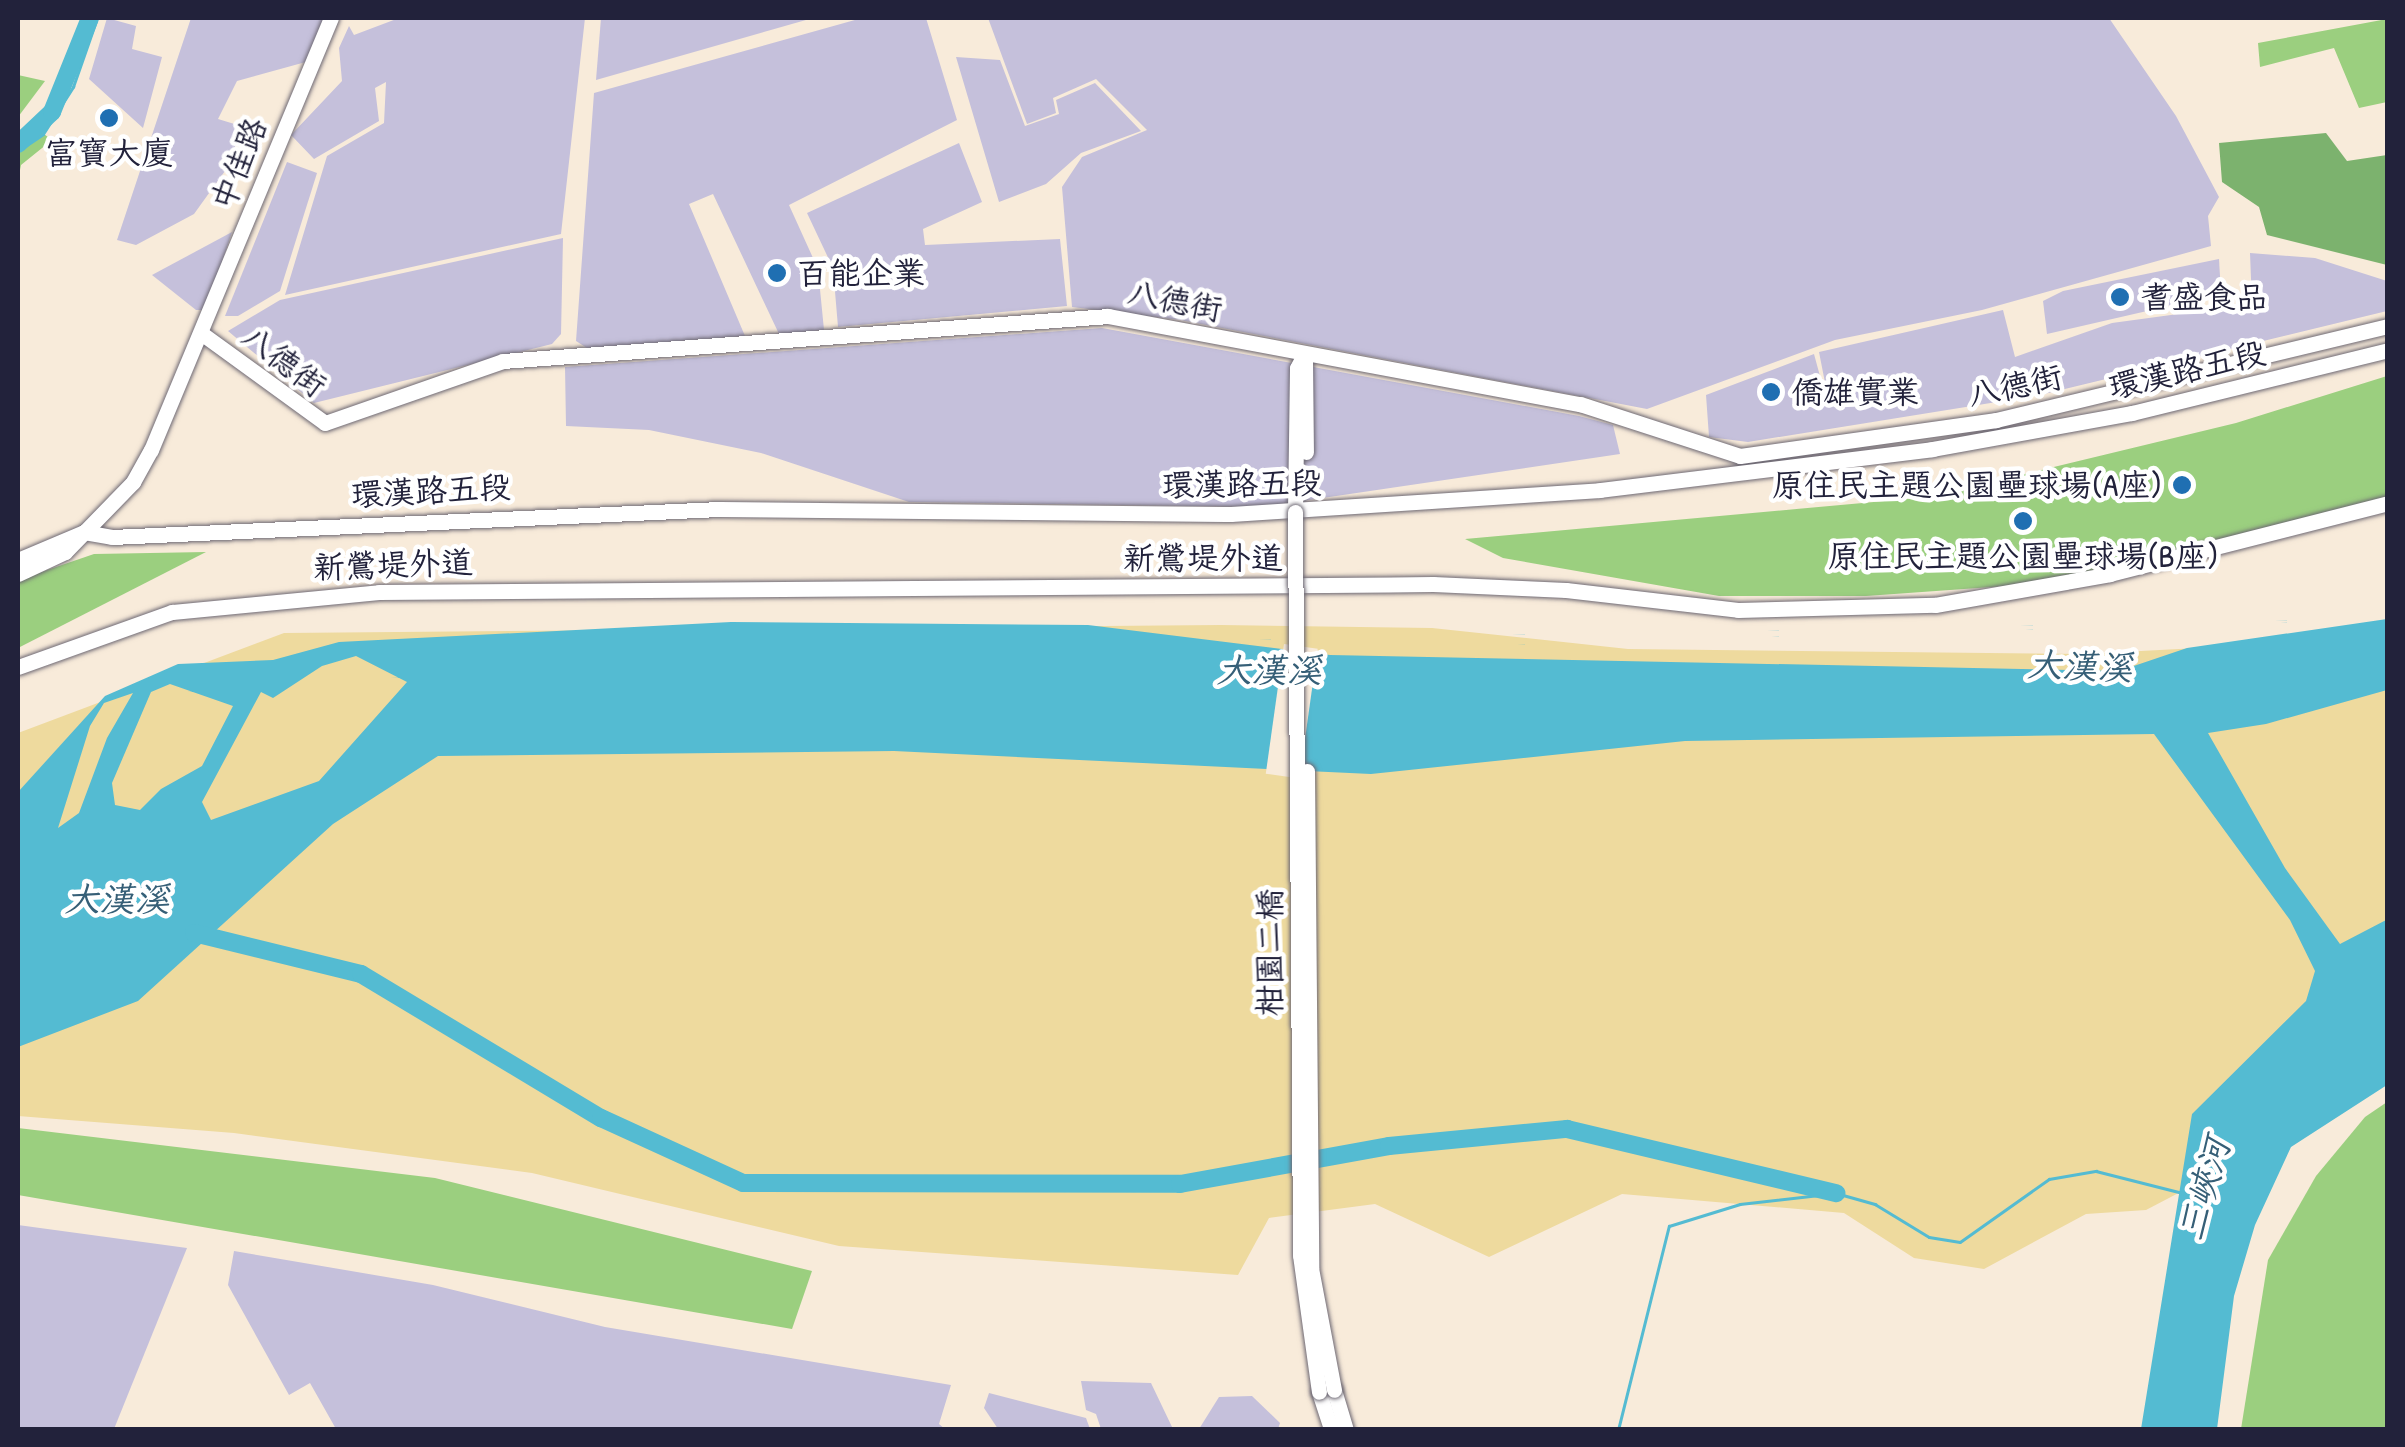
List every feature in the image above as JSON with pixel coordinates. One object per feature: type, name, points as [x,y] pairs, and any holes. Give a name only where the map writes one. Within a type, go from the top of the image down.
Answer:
[{"type":"street","name":"中佳路","points":[[201,333],[331,18]]},
{"type":"street","name":"八德街","points":[[18,574],[65,552],[133,482],[201,333],[324,422],[504,361],[1108,316],[1580,404],[1716,451],[1756,455],[1996,420],[2388,326]]},
{"type":"street","name":"環漢路五段","points":[[84,532],[112,536],[720,509],[1300,511],[1773,474],[2132,413],[2388,350]]},
{"type":"street","name":"柑園二橋","points":[[1304,355],[1297,368],[1300,1255],[1326,1391]]},
{"type":"street","name":"新鶯堤外道","points":[[18,667],[172,612],[362,592],[1433,584],[1566,590],[1738,610],[1935,605],[2110,574],[2388,503]]},
{"type":"street","name":"八德街","points":[[18,560],[84,532]]},
{"type":"street","points":[[1326,1391],[1330,1430]]},
{"type":"street","points":[[1326,1391],[1346,1430]]},
{"type":"shaded area","points":[[107,18],[136,26],[132,49],[162,57],[143,128],[89,79]]},
{"type":"shaded area","points":[[191,18],[326,18],[313,60],[237,81],[218,119],[241,126],[230,164],[194,214],[136,245],[117,240]]},
{"type":"shaded area","points":[[399,18],[585,18],[561,234],[285,295],[327,156],[384,123],[386,82],[375,88],[379,121],[314,159],[291,135],[342,81],[339,48],[349,26],[354,35]]},
{"type":"shaded area","points":[[601,18],[813,18],[596,80]]},
{"type":"shaded area","points":[[862,18],[926,18],[957,120],[789,205],[818,269],[824,330],[779,334],[713,194],[689,204],[745,336],[587,348],[576,341],[594,93]]},
{"type":"shaded area","points":[[988,18],[2109,18],[2176,116],[2219,197],[2208,216],[2211,246],[1982,310],[1835,340],[1647,409],[1180,320],[1072,307],[1062,187],[1082,157],[1147,130],[1096,79],[1053,98],[1056,113],[1027,124]]},
{"type":"shaded area","points":[[956,57],[1000,60],[1025,126],[1059,114],[1056,100],[1095,83],[1141,131],[1081,153],[1046,184],[999,202]]},
{"type":"shaded area","points":[[959,143],[982,202],[923,229],[925,245],[1060,239],[1067,306],[838,327],[833,268],[807,213]]},
{"type":"shaded area","points":[[287,162],[317,173],[280,291],[238,316],[225,316]]},
{"type":"shaded area","points":[[232,232],[206,310],[196,310],[152,275]]},
{"type":"shaded area","points":[[563,238],[561,334],[552,344],[314,403],[228,331],[280,300]]},
{"type":"shaded area","points":[[2250,253],[2315,258],[2387,281],[2387,311],[2040,395],[1748,442],[1709,437],[1706,395],[1814,354],[1827,402],[1812,408],[1829,403],[1819,352],[2003,310],[2015,357],[2112,323],[2252,304]]},
{"type":"shaded area","points":[[2219,259],[2221,294],[2047,334],[2043,301],[2063,291]]},
{"type":"shaded area","points":[[1102,328],[1579,416],[1613,425],[1620,454],[1262,507],[909,502],[761,453],[649,430],[566,426],[565,367]]},
{"type":"shaded area","points":[[18,1225],[187,1248],[114,1429],[18,1429]]},
{"type":"shaded area","points":[[234,1251],[433,1285],[605,1327],[951,1385],[939,1424],[945,1429],[336,1429],[310,1383],[289,1395],[228,1285]]},
{"type":"shaded area","points":[[1081,1381],[1151,1383],[1173,1429],[1101,1429],[1096,1414],[1086,1410]]},
{"type":"shaded area","points":[[989,1393],[1086,1418],[1090,1429],[998,1429],[984,1408]]},
{"type":"shaded area","points":[[1252,1396],[1280,1423],[1278,1429],[1199,1429],[1219,1397]]},
{"type":"green space","points":[[2387,19],[2387,102],[2359,108],[2334,48],[2260,67],[2258,43]]},
{"type":"green space","points":[[18,75],[45,81],[18,117]]},
{"type":"green space","points":[[29,123],[52,140],[21,165],[18,180],[18,132]]},
{"type":"green space","points":[[2326,133],[2347,161],[2387,155],[2387,265],[2267,235],[2259,207],[2222,182],[2219,143]]},
{"type":"green space","points":[[2387,376],[2387,499],[2061,582],[1866,596],[1719,596],[1503,558],[1465,539],[1929,497],[2236,423]]},
{"type":"green space","points":[[206,552],[18,648],[18,580],[94,554]]},
{"type":"green space","points":[[2387,1102],[2387,1429],[2241,1429],[2268,1260],[2316,1176],[2365,1117]]},
{"type":"green space","points":[[18,1128],[435,1178],[812,1271],[792,1329],[18,1195]]},
{"type":"sand","points":[[1221,625],[1432,628],[1628,649],[2084,654],[2387,638],[2387,1084],[2146,1210],[2086,1214],[1984,1269],[1914,1258],[1844,1213],[1622,1194],[1489,1257],[1375,1204],[1269,1218],[1238,1275],[839,1246],[532,1173],[234,1133],[18,1116],[18,733],[284,633]]},
{"type":"water","points":[[2387,619],[2387,690],[2266,724],[2208,733],[2285,868],[2340,944],[2388,919],[2387,1085],[2291,1147],[2255,1225],[2234,1296],[2217,1429],[2141,1429],[2192,1114],[2306,1001],[2315,971],[2290,920],[2154,734],[1685,741],[1371,774],[894,751],[438,756],[333,824],[138,1001],[18,1047],[18,792],[105,696],[178,664],[273,660],[339,642],[731,622],[1088,625],[1330,655],[2119,671],[2187,648]],"holes":[[[356,656],[407,682],[319,781],[211,820],[202,802],[261,692],[273,698],[322,666]],[[170,684],[233,706],[202,766],[161,789],[140,810],[115,805],[112,783],[151,692]],[[133,693],[107,738],[79,813],[58,828],[90,726],[104,703]]]},
{"type":"pier","points":[[1284,644],[1318,649],[1299,778],[1266,774]]},
{"type":"waterway","points":[[18,144],[52,112],[90,18]]},
{"type":"waterway","points":[[18,151],[43,134],[73,87],[97,18]]},
{"type":"waterway","points":[[194,933],[361,974],[601,1118],[743,1183],[1180,1184],[1389,1146],[1567,1129],[1836,1193]]},
{"type":"waterway","name":"三峽河","points":[[1618,1430],[1669,1226],[1740,1204],[1836,1193],[1875,1204],[1929,1237],[1960,1242],[2049,1179],[2096,1171],[2183,1193]]},
{"type":"place","name":"富寶大廈","points":[[109,118]]},
{"type":"place","name":"百能企業","points":[[777,273]]},
{"type":"place","name":"耆盛食品","points":[[2120,297]]},
{"type":"place","name":"僑雄實業","points":[[1771,392]]},
{"type":"place","name":"原住民主題公園壘球場(A座)","points":[[2182,485]]},
{"type":"place","name":"原住民主題公園壘球場(B座)","points":[[2023,521]]},
{"type":"water label","name":"大漢溪","points":[[2080,666]]},
{"type":"water label","name":"大漢溪","points":[[1269,670]]},
{"type":"water label","name":"大漢溪","points":[[117,899]]}]
